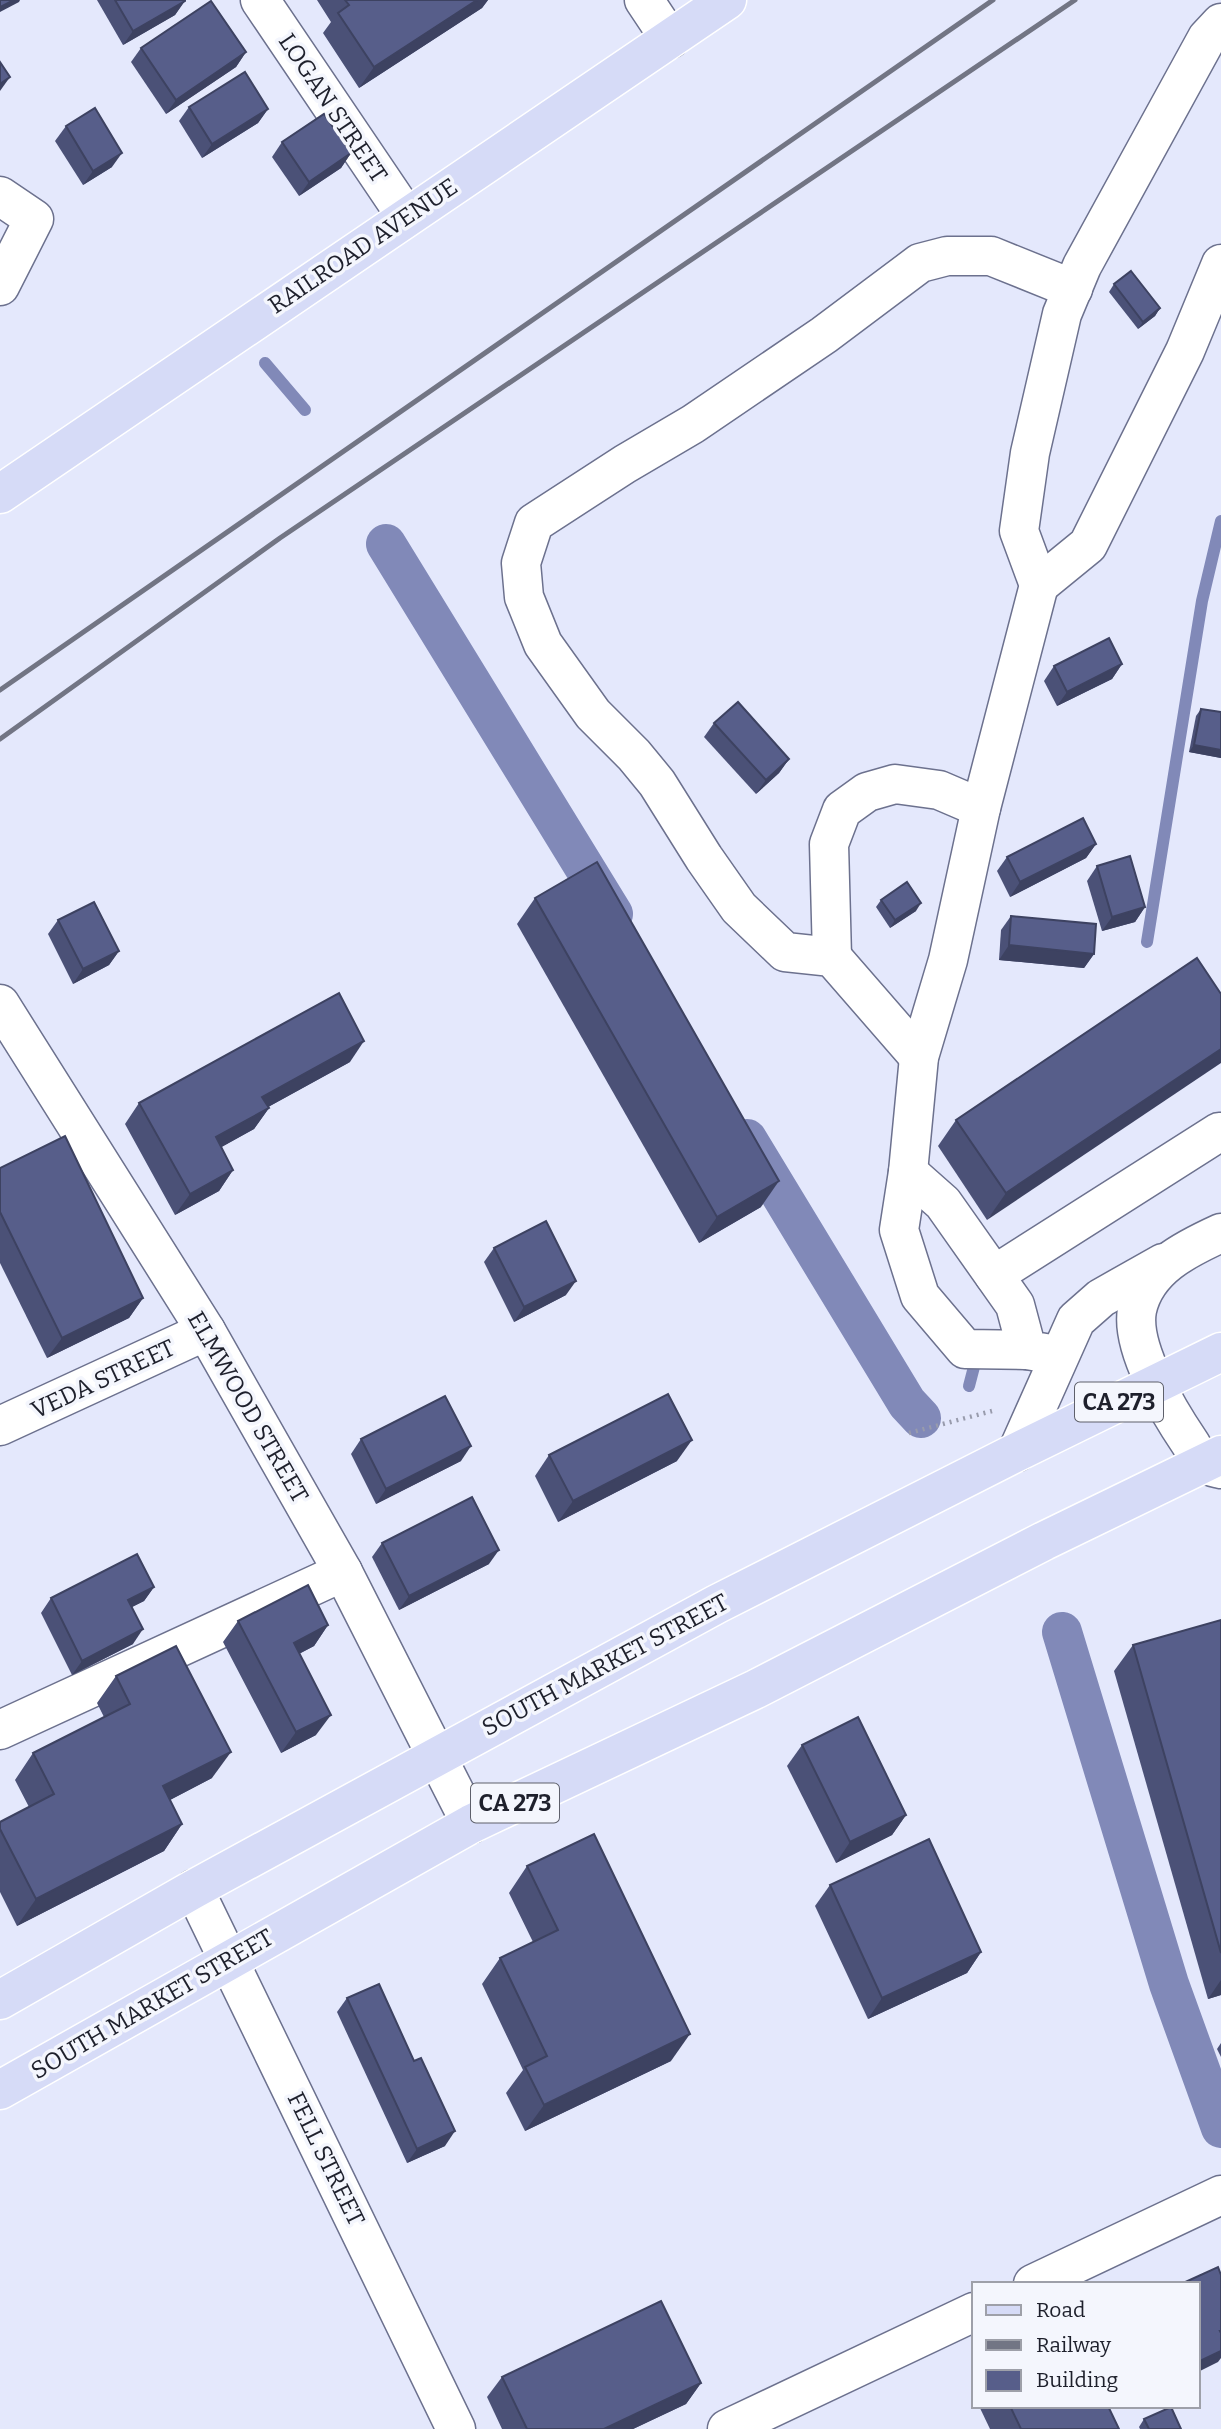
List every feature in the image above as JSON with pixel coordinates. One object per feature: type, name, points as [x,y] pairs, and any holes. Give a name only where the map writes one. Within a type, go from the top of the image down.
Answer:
[{"type":"main road","name":"RAILROAD AVENUE","points":[[0,494],[727,0]]},
{"type":"main road","name":"SOUTH MARKET STREET","points":[[0,2000],[194,1889],[717,1604],[1221,1352]]},
{"type":"main road","name":"SOUTH MARKET STREET","points":[[0,2090],[471,1824],[756,1689],[1044,1541],[1215,1463]]},
{"type":"street","name":"LOGAN STREET","points":[[260,0],[406,216]]},
{"type":"street","points":[[644,0],[670,39]]},
{"type":"street","points":[[1040,585],[1019,531],[1030,453],[1062,314],[1082,267],[1207,38],[1221,23]]},
{"type":"street","points":[[0,196],[34,219],[0,286]]},
{"type":"street","points":[[832,957],[785,952],[740,908],[704,858],[657,783],[634,755],[593,715],[543,645],[524,597],[521,563],[534,523],[693,424],[824,335],[920,263],[947,256],[991,256],[1073,289]]},
{"type":"street","points":[[1044,1353],[965,1349],[920,1296],[899,1230],[908,1172],[919,1057],[948,960],[981,808],[1040,585],[1087,545],[1185,351],[1221,264]]},
{"type":"street","points":[[919,1057],[832,957],[829,844],[842,810],[867,792],[895,784],[939,790],[981,808]]},
{"type":"street","name":"ELMWOOD STREET","points":[[0,1004],[206,1331],[343,1572],[471,1824]]},
{"type":"street","points":[[994,1275],[1219,1132],[1221,1135]]},
{"type":"street","points":[[908,1172],[943,1203],[1044,1353]]},
{"type":"street","points":[[1017,1452],[1044,1353],[1088,1307],[1101,1298],[1221,1233]]},
{"type":"street","points":[[1170,1259],[1148,1285],[1137,1312],[1141,1342],[1155,1385],[1176,1423],[1215,1463]]},
{"type":"street","name":"VEDA STREET","points":[[0,1426],[206,1331]]},
{"type":"street","points":[[0,1730],[343,1572]]},
{"type":"street","name":"FELL STREET","points":[[194,1889],[456,2429]]},
{"type":"street","points":[[1037,2282],[1221,2195]]},
{"type":"street","points":[[727,2429],[972,2313]]},
{"type":"path","points":[[909,1433],[996,1410]]},
{"type":"building","points":[[0,0],[14,0],[0,7]]},
{"type":"building","points":[[115,0],[185,0],[185,1],[133,31]]},
{"type":"building","points":[[345,0],[477,0],[374,67],[338,13],[349,5]]},
{"type":"building","points":[[211,1],[246,52],[176,100],[141,48]]},
{"type":"building","points":[[0,62],[10,77],[0,84]]},
{"type":"building","points":[[245,72],[268,109],[212,144],[189,107]]},
{"type":"building","points":[[95,108],[122,153],[93,171],[66,126]]},
{"type":"building","points":[[324,114],[351,153],[309,182],[282,142]]},
{"type":"building","points":[[1131,271],[1160,308],[1143,322],[1114,284]]},
{"type":"building","points":[[1109,638],[1122,664],[1067,692],[1054,666]]},
{"type":"building","points":[[738,702],[789,759],[766,780],[714,723]]},
{"type":"building","points":[[1201,709],[1221,712],[1221,750],[1194,745]]},
{"type":"building","points":[[1083,818],[1096,844],[1020,882],[1007,857]]},
{"type":"building","points":[[1130,856],[1145,907],[1112,917],[1097,866]]},
{"type":"building","points":[[597,862],[779,1181],[717,1217],[535,898]]},
{"type":"building","points":[[907,882],[921,903],[895,920],[881,900]]},
{"type":"building","points":[[94,902],[119,951],[83,969],[58,920]]},
{"type":"building","points":[[1011,916],[1096,924],[1094,954],[1009,945]]},
{"type":"building","points":[[1197,958],[1221,994],[1221,1049],[1006,1193],[956,1120]]},
{"type":"building","points":[[339,993],[364,1041],[262,1097],[269,1108],[216,1137],[233,1170],[190,1194],[139,1103]]},
{"type":"building","points":[[65,1136],[143,1298],[62,1338],[0,1212],[0,1168]]},
{"type":"building","points":[[546,1221],[576,1281],[524,1307],[494,1248]]},
{"type":"building","points":[[668,1394],[692,1440],[573,1501],[549,1455]]},
{"type":"building","points":[[445,1396],[471,1446],[386,1489],[361,1439]]},
{"type":"building","points":[[472,1497],[499,1550],[409,1596],[382,1543]]},
{"type":"building","points":[[137,1554],[154,1587],[128,1600],[143,1629],[82,1661],[51,1598]]},
{"type":"building","points":[[308,1585],[328,1625],[294,1643],[331,1715],[296,1732],[238,1621]]},
{"type":"building","points":[[1221,1620],[1221,1953],[1133,1645]]},
{"type":"building","points":[[176,1646],[231,1752],[163,1786],[182,1824],[36,1899],[0,1829],[0,1822],[54,1794],[33,1753],[130,1704],[116,1676]]},
{"type":"building","points":[[858,1717],[906,1815],[850,1842],[802,1745]]},
{"type":"building","points":[[594,1834],[690,2034],[544,2105],[525,2067],[547,2056],[500,1958],[558,1930],[527,1866]]},
{"type":"building","points":[[929,1839],[981,1952],[882,1998],[830,1885]]},
{"type":"building","points":[[379,1984],[414,2061],[421,2058],[455,2131],[417,2149],[347,1998]]},
{"type":"building","points":[[1218,2267],[1221,2275],[1221,2351],[1200,2361],[1200,2282],[1185,2282]]},
{"type":"building","points":[[661,2301],[701,2383],[604,2429],[527,2429],[502,2377]]},
{"type":"building","points":[[1011,2408],[1109,2408],[1119,2429],[1021,2429]]},
{"type":"building","points":[[1171,2408],[1181,2429],[1149,2429],[1144,2419]]},
{"type":"waterway","points":[[265,363],[305,410]]},
{"type":"waterway","points":[[1147,942],[1202,601],[1221,521]]},
{"type":"waterway","points":[[386,544],[613,914]]},
{"type":"waterway","points":[[747,1139],[907,1403],[921,1418]]},
{"type":"waterway","points":[[969,1386],[975,1363]]},
{"type":"waterway","points":[[1062,1632],[1169,1984],[1221,2128]]},
{"type":"railway","points":[[0,690],[993,0]]},
{"type":"railway","points":[[0,739],[280,538],[1075,0]]}]
